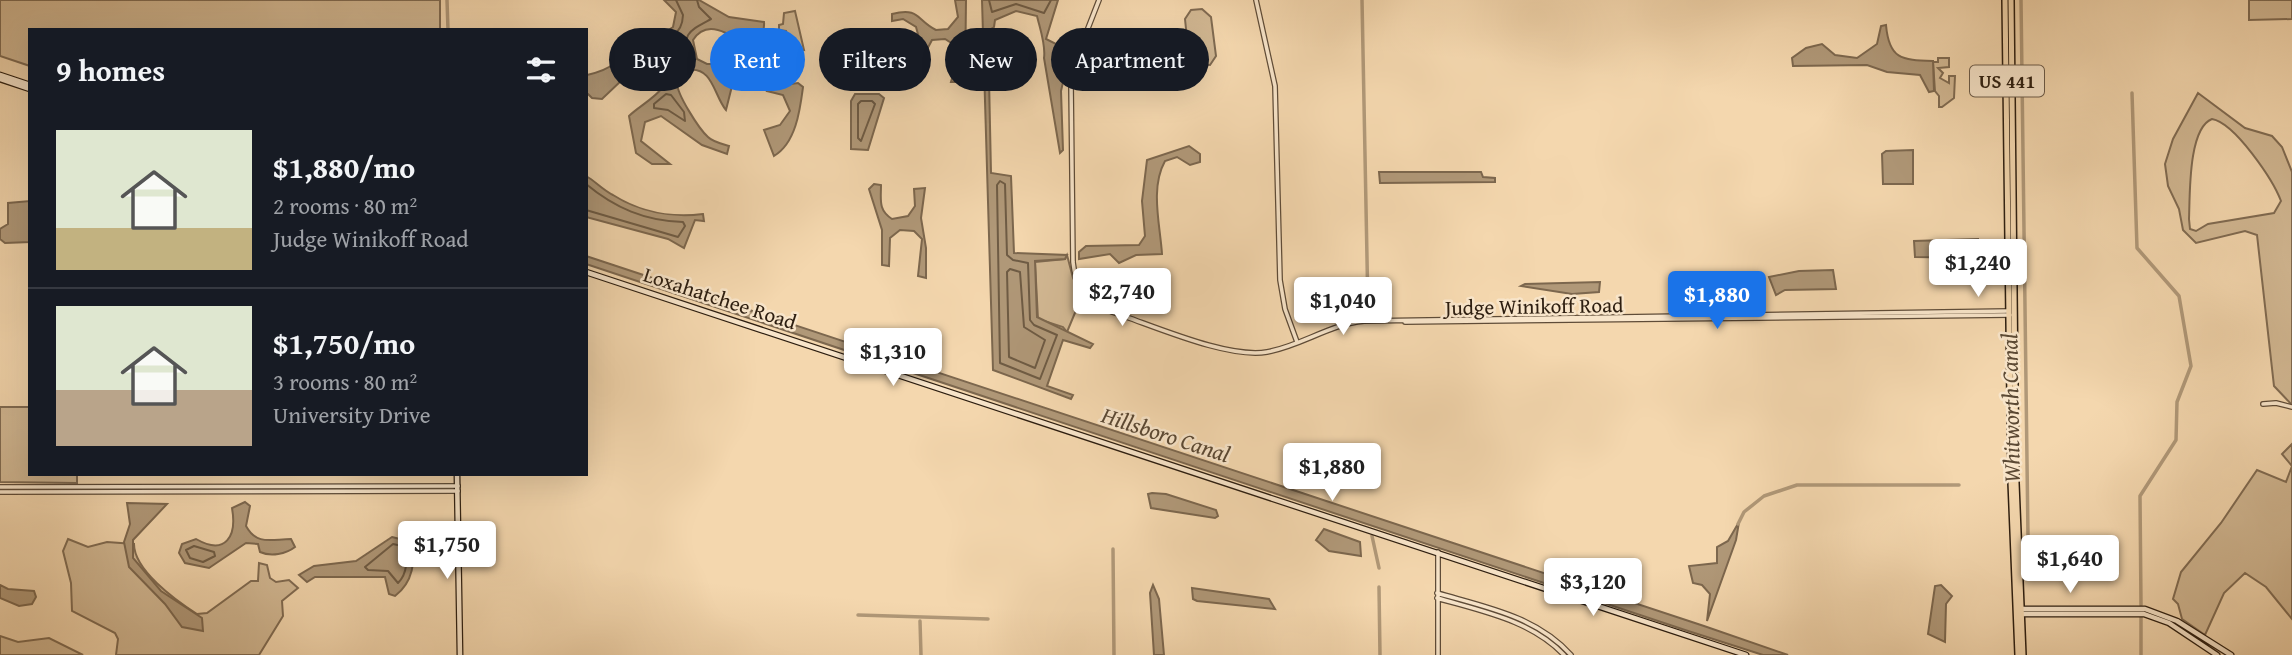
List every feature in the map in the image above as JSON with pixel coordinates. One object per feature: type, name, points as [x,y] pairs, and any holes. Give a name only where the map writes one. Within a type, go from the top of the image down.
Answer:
[{"type":"main road","points":[[2005,0],[2011,11]]},
{"type":"main road","name":"US 441","points":[[2005,0],[2018,531],[2018,655]]},
{"type":"main road","name":"US 441","points":[[2011,0],[2011,514],[2023,655]]},
{"type":"main road","points":[[0,77],[28,86]]},
{"type":"main road","name":"Loxahatchee Road","points":[[588,272],[1746,655]]},
{"type":"main road","points":[[457,476],[460,655]]},
{"type":"main road","points":[[2011,514],[2018,531]]},
{"type":"main road","points":[[2012,526],[2018,544]]},
{"type":"main road","points":[[2019,611],[2145,609],[2176,621],[2231,655]]},
{"type":"main road","points":[[2019,611],[2144,614],[2169,623],[2217,655]]},
{"type":"street","name":"Judge Winikoff Road","points":[[1098,0],[1076,59],[1070,90],[1072,259],[1081,288],[1092,302],[1107,310],[1234,352],[1260,353],[1346,324],[1389,321],[2012,313]]},
{"type":"street","points":[[1256,0],[1275,86],[1280,281],[1285,307],[1297,342]]},
{"type":"street","points":[[2263,404],[2276,403],[2292,407]]},
{"type":"street","points":[[0,489],[30,492],[73,487],[458,489]]},
{"type":"street","points":[[0,489],[458,489]]},
{"type":"street","points":[[1438,655],[1439,554]]},
{"type":"street","points":[[1437,595],[1521,624],[1543,636],[1564,655]]},
{"type":"street","points":[[1437,595],[1527,622],[1551,636],[1571,655]]},
{"type":"shaded area","points":[[0,0],[440,0],[440,28],[28,28],[28,65],[0,56]]},
{"type":"shaded area","points":[[2249,0],[2292,0],[2292,19],[2249,20]]},
{"type":"shaded area","points":[[1202,9],[1211,17],[1216,56],[1210,65],[1209,28],[1186,28],[1185,19],[1191,10]]},
{"type":"shaded area","points":[[795,11],[799,28],[779,28],[779,25],[783,24],[784,13]]},
{"type":"shaded area","points":[[1938,58],[1949,58],[1949,67],[1938,68],[1943,73],[1940,78],[1949,83],[1949,76],[1955,76],[1954,98],[1942,107],[1939,107],[1939,96],[1935,91],[1933,62],[1938,62]]},
{"type":"shaded area","points":[[2198,93],[2245,128],[2272,136],[2282,147],[2292,172],[2292,405],[2274,386],[2257,235],[2245,231],[2196,243],[2183,230],[2179,209],[2168,186],[2165,164],[2173,139]],"holes":[[[2212,119],[2242,141],[2270,180],[2281,201],[2274,213],[2208,224],[2196,231],[2190,229],[2189,219],[2194,149],[2204,125]]]},
{"type":"shaded area","points":[[1067,255],[1073,278],[1082,296],[1067,332],[1063,327],[1038,319],[1035,262],[1065,259]]},
{"type":"shaded area","points":[[0,407],[28,407],[28,476],[77,476],[77,483],[0,482]]},
{"type":"shaded area","points":[[2292,444],[2292,466],[2282,454]]},
{"type":"shaded area","points":[[2292,466],[2292,619],[2266,587],[2245,573],[2224,593],[2205,635],[2182,619],[2178,604],[2173,599],[2181,572],[2221,523],[2257,470],[2286,482]]},
{"type":"shaded area","points":[[68,539],[88,547],[107,542],[134,544],[136,554],[148,574],[167,593],[197,614],[207,613],[251,581],[258,581],[259,563],[267,565],[270,578],[276,582],[289,580],[298,588],[282,601],[283,616],[259,655],[116,655],[118,639],[115,633],[72,611],[71,583],[63,551]]},
{"type":"shaded area","points":[[0,636],[18,642],[49,638],[83,655],[0,655]]},
{"type":"water","points":[[664,0],[699,0],[729,17],[764,22],[764,28],[710,28],[696,37],[696,28],[673,27],[676,12]]},
{"type":"water","points":[[955,0],[966,0],[966,28],[949,28],[958,17]]},
{"type":"water","points":[[982,0],[1058,0],[1046,39],[1051,42],[1051,91],[1061,91],[1063,150],[1060,153],[1037,16],[1016,11],[995,20],[992,28],[983,28]]},
{"type":"water","points":[[913,13],[936,30],[945,29],[945,39],[931,42],[931,28],[916,28],[903,19],[892,21],[892,14]]},
{"type":"water","points":[[1886,25],[1890,45],[1899,55],[1913,60],[1933,61],[1934,91],[1929,92],[1920,75],[1887,72],[1867,65],[1793,66],[1792,58],[1806,48],[1822,44],[1835,55],[1857,58],[1877,44],[1881,26]]},
{"type":"water","points":[[696,54],[697,59],[710,64],[710,80],[696,70]]},
{"type":"water","points":[[609,67],[610,91],[602,99],[592,98],[588,94],[588,75]]},
{"type":"water","points":[[660,91],[680,91],[704,133],[710,139],[729,146],[727,154],[702,145],[661,116],[645,122],[641,141],[670,164],[652,164],[636,153],[629,116]]},
{"type":"water","points":[[716,91],[731,91],[726,110]]},
{"type":"water","points":[[767,91],[802,91],[792,135],[774,156],[764,130],[780,125],[790,111],[783,95]]},
{"type":"water","points":[[985,91],[989,91],[991,173],[1011,176],[1014,253],[1067,255],[1065,259],[1035,261],[1037,317],[1093,344],[1090,348],[1063,340],[1047,386],[1073,395],[1071,399],[993,370]]},
{"type":"water","points":[[855,94],[879,94],[884,98],[868,150],[851,149],[851,101]]},
{"type":"water","points":[[1189,146],[1200,154],[1200,162],[1190,165],[1177,157],[1165,161],[1160,172],[1157,206],[1162,254],[1136,255],[1119,263],[1110,254],[1079,259],[1079,252],[1086,246],[1139,245],[1145,236],[1142,201],[1147,160]]},
{"type":"water","points":[[1913,150],[1913,184],[1883,184],[1882,154],[1886,151]]},
{"type":"water","points":[[1379,172],[1481,172],[1483,177],[1495,178],[1495,182],[1380,183]]},
{"type":"water","points":[[588,177],[623,201],[645,210],[680,215],[703,214],[704,221],[695,220],[684,248],[668,239],[588,218]]},
{"type":"water","points":[[874,184],[881,185],[882,208],[892,219],[908,216],[915,206],[914,189],[925,188],[921,218],[926,248],[926,278],[918,276],[922,239],[914,231],[900,230],[890,238],[889,266],[882,265],[882,230],[869,189]]},
{"type":"water","points":[[28,201],[28,242],[5,243],[0,239],[0,229],[8,224],[8,203]]},
{"type":"water","points":[[1978,239],[1979,258],[1915,257],[1914,241]]},
{"type":"water","name":"Hillsboro Canal","points":[[588,257],[1788,655],[1763,655],[588,265]]},
{"type":"water","points":[[1833,270],[1836,289],[1785,290],[1776,295],[1769,277],[1799,271]]},
{"type":"water","points":[[1600,282],[1599,292],[1572,294],[1521,286],[1525,284]]},
{"type":"water","points":[[1748,291],[1754,294],[1755,304],[1710,307],[1710,292]]},
{"type":"water","points":[[1148,494],[1166,494],[1216,510],[1218,516],[1215,518],[1151,508]]},
{"type":"water","points":[[245,502],[250,506],[246,526],[250,532],[265,540],[291,539],[295,547],[283,553],[269,554],[260,552],[258,544],[246,543],[209,568],[185,563],[179,553],[182,544],[196,539],[206,544],[222,544],[231,535],[232,508]]},
{"type":"water","points":[[127,503],[167,504],[133,540],[133,558],[161,591],[202,618],[203,631],[182,627],[165,604],[129,567],[124,542],[130,524]]},
{"type":"water","points":[[1739,522],[1736,540],[1707,621],[1710,594],[1702,585],[1693,583],[1689,566],[1717,563],[1717,547],[1728,541]]},
{"type":"water","points":[[1324,529],[1360,542],[1361,556],[1329,551],[1316,540]]},
{"type":"water","points":[[392,537],[408,541],[413,556],[412,571],[406,585],[395,596],[389,594],[385,577],[315,577],[307,582],[299,575],[314,566],[356,561]]},
{"type":"water","points":[[0,585],[8,589],[34,591],[36,597],[32,604],[19,606],[0,598]]},
{"type":"water","points":[[1153,585],[1159,599],[1164,655],[1154,655],[1150,593]]},
{"type":"water","points":[[1941,585],[1952,596],[1946,604],[1945,642],[1928,634],[1935,586]]},
{"type":"water","points":[[1192,588],[1269,599],[1275,609],[1197,601],[1193,599]]},
{"type":"waterway","points":[[447,0],[448,28]]},
{"type":"waterway","points":[[1362,0],[1368,310]]},
{"type":"waterway","name":"Whitworth Canal","points":[[2021,0],[2028,537]]},
{"type":"waterway","points":[[2132,93],[2137,248],[2179,296],[2191,366],[2177,402],[2176,440],[2140,496],[2141,605]]},
{"type":"waterway","points":[[1738,524],[1744,512],[1764,496],[1797,485],[1959,485]]},
{"type":"waterway","points":[[1372,536],[1379,568]]},
{"type":"waterway","points":[[1113,549],[1114,655]]},
{"type":"waterway","points":[[1379,587],[1380,655]]},
{"type":"waterway","points":[[858,615],[988,619]]},
{"type":"waterway","points":[[2141,616],[2141,655]]},
{"type":"waterway","points":[[920,621],[921,655]]}]
